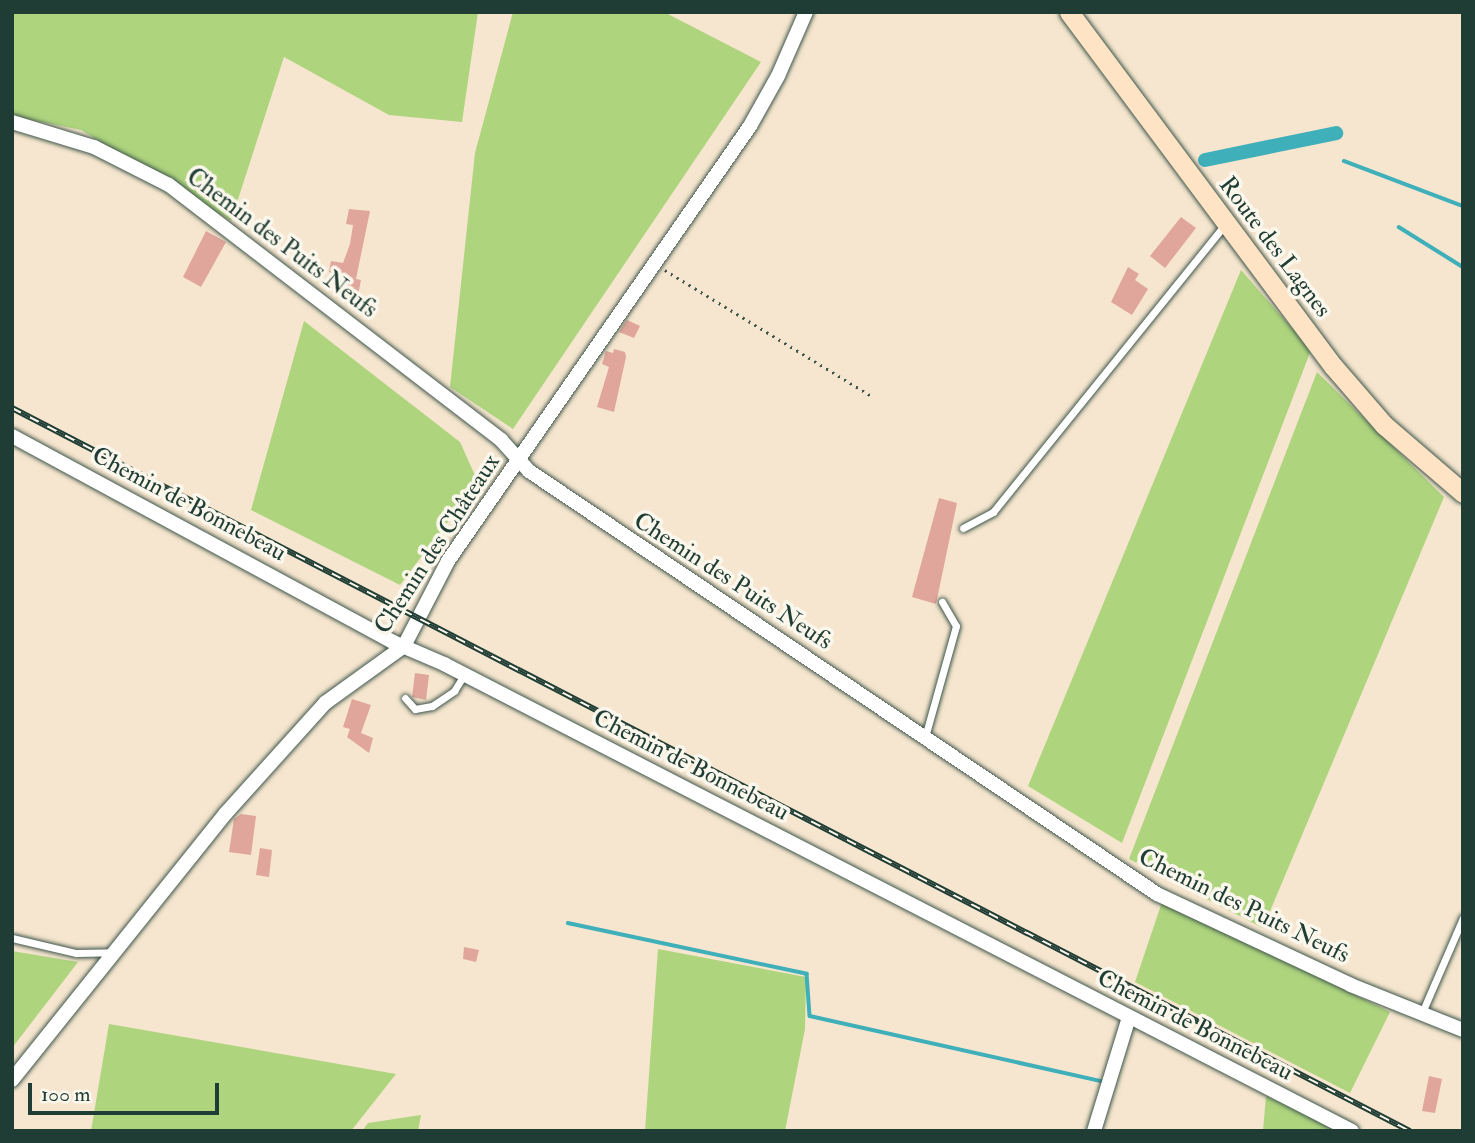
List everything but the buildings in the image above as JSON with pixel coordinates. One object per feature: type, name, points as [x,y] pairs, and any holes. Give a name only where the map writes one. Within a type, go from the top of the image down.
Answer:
[{"type":"street","name":"Chemin des Châteaux","points":[[12,1080],[226,813],[325,703],[404,646],[448,561],[750,126],[778,76],[806,12]]},
{"type":"street","name":"Route des Lagnes","points":[[1069,12],[1226,223],[1384,425],[1463,493]]},
{"type":"street","name":"Chemin des Puits Neufs","points":[[12,122],[94,148],[169,185],[453,402],[518,459],[592,514],[1157,894],[1421,1016],[1463,1030]]},
{"type":"street","name":"Chemin de Bonnebeau","points":[[12,436],[404,646],[465,674],[1352,1131]]},
{"type":"street","points":[[1094,1131],[1129,1017]]},
{"type":"lane","points":[[964,528],[992,512],[1226,223]]},
{"type":"lane","points":[[925,737],[956,626],[942,602]]},
{"type":"lane","points":[[405,698],[415,709],[432,706],[454,691],[465,674]]},
{"type":"lane","points":[[1421,1016],[1463,918]]},
{"type":"lane","points":[[12,939],[76,953],[115,952]]},
{"type":"path","points":[[653,263],[873,397]]},
{"type":"green space","points":[[12,12],[478,12],[462,122],[389,115],[284,57],[231,221],[81,130],[12,116]]},
{"type":"green space","points":[[513,12],[664,12],[761,62],[513,429],[450,387],[475,153]]},
{"type":"green space","points":[[1241,270],[1311,350],[1122,843],[1028,786]]},
{"type":"green space","points":[[304,321],[460,442],[478,482],[400,585],[251,510]]},
{"type":"green space","points":[[1317,372],[1444,497],[1263,928],[1129,859]]},
{"type":"green space","points":[[1162,902],[1390,1012],[1350,1093],[1135,982]]},
{"type":"green space","points":[[658,949],[806,977],[805,1029],[785,1131],[645,1131]]},
{"type":"green space","points":[[12,951],[78,962],[12,1048]]},
{"type":"green space","points":[[109,1024],[396,1074],[351,1131],[91,1131]]},
{"type":"green space","points":[[1266,1096],[1338,1131],[1263,1131]]},
{"type":"green space","points":[[421,1115],[418,1131],[362,1131],[368,1123]]},
{"type":"waterway","points":[[1205,160],[1336,133]]},
{"type":"waterway","points":[[1344,161],[1463,206]]},
{"type":"waterway","points":[[1399,227],[1463,267]]},
{"type":"waterway","points":[[568,923],[807,974],[810,1016],[1101,1081]]},
{"type":"railway","points":[[12,408],[1410,1131]]}]
